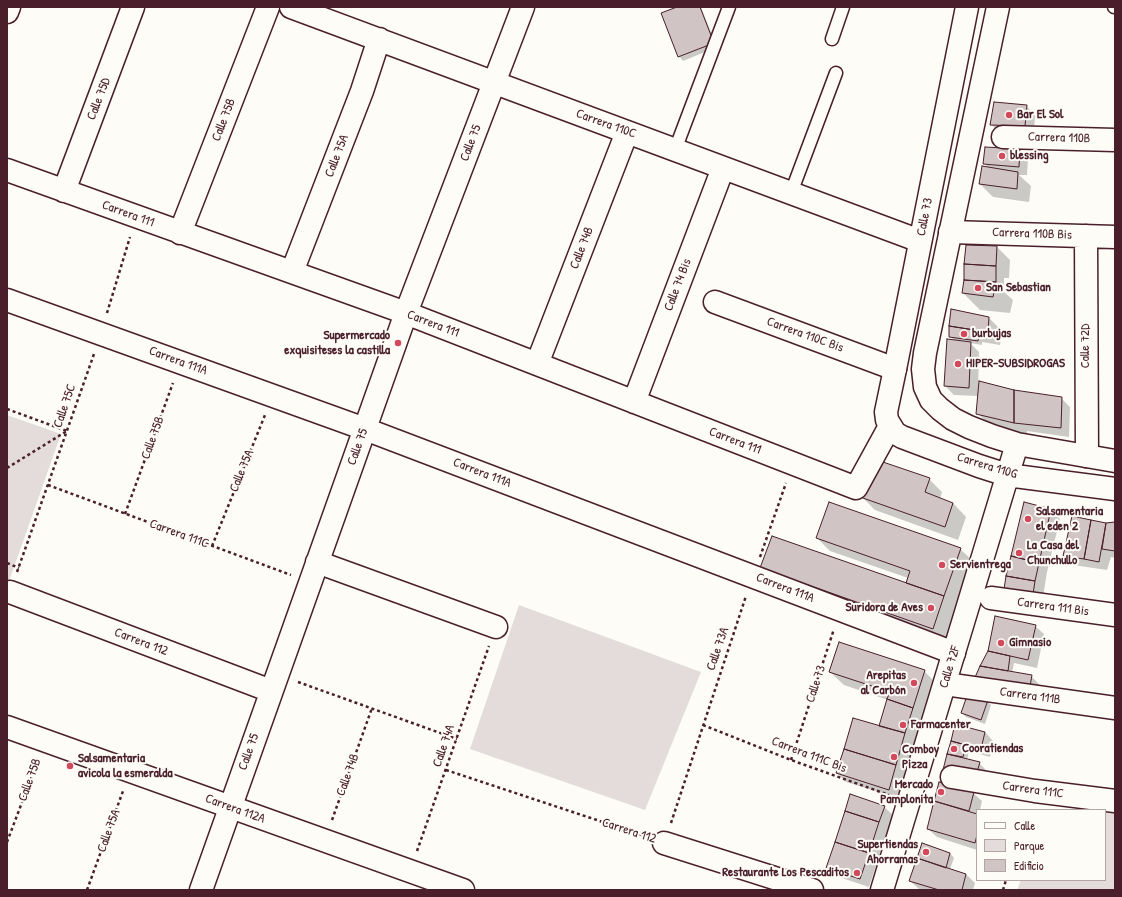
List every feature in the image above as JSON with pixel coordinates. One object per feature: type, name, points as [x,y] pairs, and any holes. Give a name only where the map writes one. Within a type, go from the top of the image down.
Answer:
[{"type":"street","points":[[7,12],[9,7]]},
{"type":"street","name":"Calle 75D","points":[[64,191],[133,7]]},
{"type":"street","name":"Calle 75B","points":[[180,232],[268,7]]},
{"type":"street","name":"Carrera 110C","points":[[291,7],[920,241]]},
{"type":"street","name":"Calle 75","points":[[201,890],[406,313],[523,7]]},
{"type":"street","name":"Calle 73","points":[[890,426],[887,420],[886,412],[967,7]]},
{"type":"street","name":"Calle 73","points":[[998,7],[950,232],[923,369],[925,386],[931,400],[940,409],[969,427],[1017,444]]},
{"type":"street","name":"Calle 75A","points":[[292,272],[362,90],[378,39]]},
{"type":"street","name":"Calle 74B","points":[[537,364],[627,132]]},
{"type":"street","name":"Carrera 110B","points":[[1003,137],[1115,140]]},
{"type":"street","name":"Calle 74 Bis","points":[[634,402],[723,168]]},
{"type":"street","name":"Carrera 111","points":[[7,170],[406,313],[856,488],[890,426]]},
{"type":"street","name":"Carrera 110B Bis","points":[[950,232],[1115,237]]},
{"type":"street","name":"Calle 72D","points":[[1086,236],[1086,456]]},
{"type":"street","name":"Carrera 111A","points":[[7,300],[365,429],[954,653]]},
{"type":"street","name":"Carrera 110C Bis","points":[[715,302],[894,369]]},
{"type":"street","name":"Carrera 110G","points":[[890,426],[895,433],[902,437],[978,466],[1007,475],[1115,489]]},
{"type":"street","points":[[1017,444],[1115,461]]},
{"type":"street","name":"Calle 72F","points":[[882,890],[1017,444]]},
{"type":"street","points":[[318,562],[496,627]]},
{"type":"street","name":"Carrera 112","points":[[10,592],[274,683]]},
{"type":"street","name":"Carrera 111 Bis","points":[[991,598],[1115,615]]},
{"type":"street","name":"Carrera 111B","points":[[945,684],[1115,708]]},
{"type":"street","name":"Carrera 112A","points":[[7,727],[230,808],[463,890]]},
{"type":"street","name":"Carrera 111C","points":[[952,777],[1035,791],[1115,801]]},
{"type":"street","name":"Carrera 112","points":[[664,843],[812,890]]},
{"type":"lane","points":[[675,150],[729,7]]},
{"type":"lane","points":[[832,39],[843,7]]},
{"type":"lane","points":[[791,193],[836,73]]},
{"type":"path","name":"Calle 75C","points":[[10,592],[101,333],[136,216]]},
{"type":"path","name":"Calle 75B","points":[[125,514],[181,362]]},
{"type":"path","name":"Calle 75A","points":[[212,546],[273,396]]},
{"type":"path","points":[[7,409],[67,431]]},
{"type":"path","points":[[7,468],[67,431]]},
{"type":"path","name":"Calle 73A","points":[[664,843],[753,576],[793,464]]},
{"type":"path","name":"Carrera 111C","points":[[48,486],[310,582]]},
{"type":"path","points":[[7,563],[19,568]]},
{"type":"path","name":"Calle 73","points":[[791,760],[840,609]]},
{"type":"path","name":"Calle 74A","points":[[410,871],[496,627]]},
{"type":"path","points":[[274,683],[372,708],[457,738]]},
{"type":"path","name":"Calle 74B","points":[[324,841],[372,708]]},
{"type":"path","name":"Carrera 111C Bis","points":[[703,725],[791,760],[908,802]]},
{"type":"path","name":"Calle 75B","points":[[7,842],[45,740]]},
{"type":"path","name":"Carrera 112","points":[[446,770],[664,843]]},
{"type":"path","name":"Calle 75A","points":[[87,890],[130,771]]},
{"type":"green space","points":[[7,415],[61,434],[7,587]]},
{"type":"green space","points":[[519,605],[701,672],[645,810],[470,749]]},
{"type":"green space","points":[[1106,811],[1115,812],[1115,890],[1017,890],[1021,881],[1106,881]]},
{"type":"building","points":[[677,7],[700,7],[714,43],[678,57],[661,13]]},
{"type":"building","name":"Bar El Sol","points":[[994,102],[1027,105],[1025,126],[990,125]]},
{"type":"building","name":"blessing","points":[[985,147],[1020,149],[1019,167],[983,164]]},
{"type":"building","points":[[982,166],[1018,172],[1017,189],[979,184]]},
{"type":"building","points":[[966,245],[997,246],[996,266],[964,264]]},
{"type":"building","points":[[964,264],[996,266],[996,282],[964,280]]},
{"type":"building","name":"San Sebastian","points":[[964,280],[996,282],[993,297],[962,293]]},
{"type":"building","points":[[951,309],[989,317],[988,332],[949,326]]},
{"type":"building","name":"burbujas","points":[[949,326],[980,331],[978,341],[949,337]]},
{"type":"building","name":"HIPER-SUBSIDROGAS","points":[[947,339],[971,342],[969,388],[944,386]]},
{"type":"building","points":[[979,381],[1014,390],[1014,423],[976,414]]},
{"type":"building","points":[[1014,390],[1062,397],[1061,428],[1014,423]]},
{"type":"building","points":[[874,459],[930,478],[925,492],[953,503],[945,527],[860,497]]},
{"type":"building","points":[[829,502],[961,548],[944,596],[906,583],[910,571],[816,538]]},
{"type":"building","points":[[1024,502],[1051,509],[1039,563],[1011,556]]},
{"type":"building","points":[[1072,516],[1091,520],[1084,559],[1063,556]]},
{"type":"building","points":[[1091,520],[1106,523],[1099,562],[1084,559]]},
{"type":"building","points":[[1115,522],[1115,551],[1102,549],[1106,523]]},
{"type":"building","points":[[772,536],[944,596],[933,629],[760,568]]},
{"type":"building","points":[[1011,556],[1039,563],[1035,581],[1006,576]]},
{"type":"building","points":[[1006,576],[1035,581],[1032,601],[1003,596]]},
{"type":"building","points":[[995,616],[1036,625],[1028,660],[988,651]]},
{"type":"building","points":[[839,642],[925,670],[913,708],[887,699],[890,692],[829,672]]},
{"type":"building","points":[[988,651],[1010,656],[1008,671],[980,666]]},
{"type":"building","points":[[980,666],[1032,675],[1029,692],[973,682]]},
{"type":"building","points":[[968,693],[988,700],[981,720],[961,713]]},
{"type":"building","points":[[887,699],[913,708],[905,733],[879,726]]},
{"type":"building","points":[[853,718],[905,733],[896,765],[844,749]]},
{"type":"building","points":[[955,724],[985,732],[981,749],[951,741]]},
{"type":"building","points":[[951,741],[966,745],[963,757],[947,754]]},
{"type":"building","points":[[844,749],[896,765],[889,790],[836,773]]},
{"type":"building","points":[[947,754],[980,762],[975,779],[943,770]]},
{"type":"building","points":[[939,782],[974,792],[969,811],[934,801]]},
{"type":"building","points":[[850,794],[885,806],[879,822],[845,811]]},
{"type":"building","points":[[934,801],[976,814],[975,843],[927,829]]},
{"type":"building","points":[[845,811],[879,822],[869,853],[835,842]]},
{"type":"building","points":[[835,842],[869,853],[860,879],[826,868]]},
{"type":"building","points":[[922,843],[950,853],[946,868],[917,858]]},
{"type":"building","points":[[917,858],[966,874],[962,890],[939,890],[909,881]]},
{"type":"place","name":"Bar El Sol","points":[[1009,115]]},
{"type":"place","name":"blessing","points":[[1002,156]]},
{"type":"place","name":"San Sebastian","points":[[978,288]]},
{"type":"place","name":"burbujas","points":[[964,334]]},
{"type":"place","name":"Supermercado exquisiteses la castilla","points":[[398,343]]},
{"type":"place","name":"HIPER-SUBSIDROGAS","points":[[958,364]]},
{"type":"place","name":"Salsamentaria el eden 2","points":[[1028,519]]},
{"type":"place","name":"La Casa del Chunchullo","points":[[1019,553]]},
{"type":"place","name":"Servientrega","points":[[942,565]]},
{"type":"place","name":"Suridora de Aves","points":[[931,608]]},
{"type":"place","name":"Gimnasio","points":[[1001,643]]},
{"type":"place","name":"Arepitas al Carbón","points":[[914,683]]},
{"type":"place","name":"Farmacenter","points":[[903,725]]},
{"type":"place","name":"Cooratiendas","points":[[954,749]]},
{"type":"place","name":"Comboy Pizza","points":[[894,757]]},
{"type":"place","name":"Salsamentaria avicola la esmeralda","points":[[70,766]]},
{"type":"place","name":"Mercado Pamplonita","points":[[941,792]]},
{"type":"place","name":"Supertiendas Ahorramas","points":[[926,852]]},
{"type":"place","name":"Restaurante Los Pescaditos","points":[[857,873]]}]
